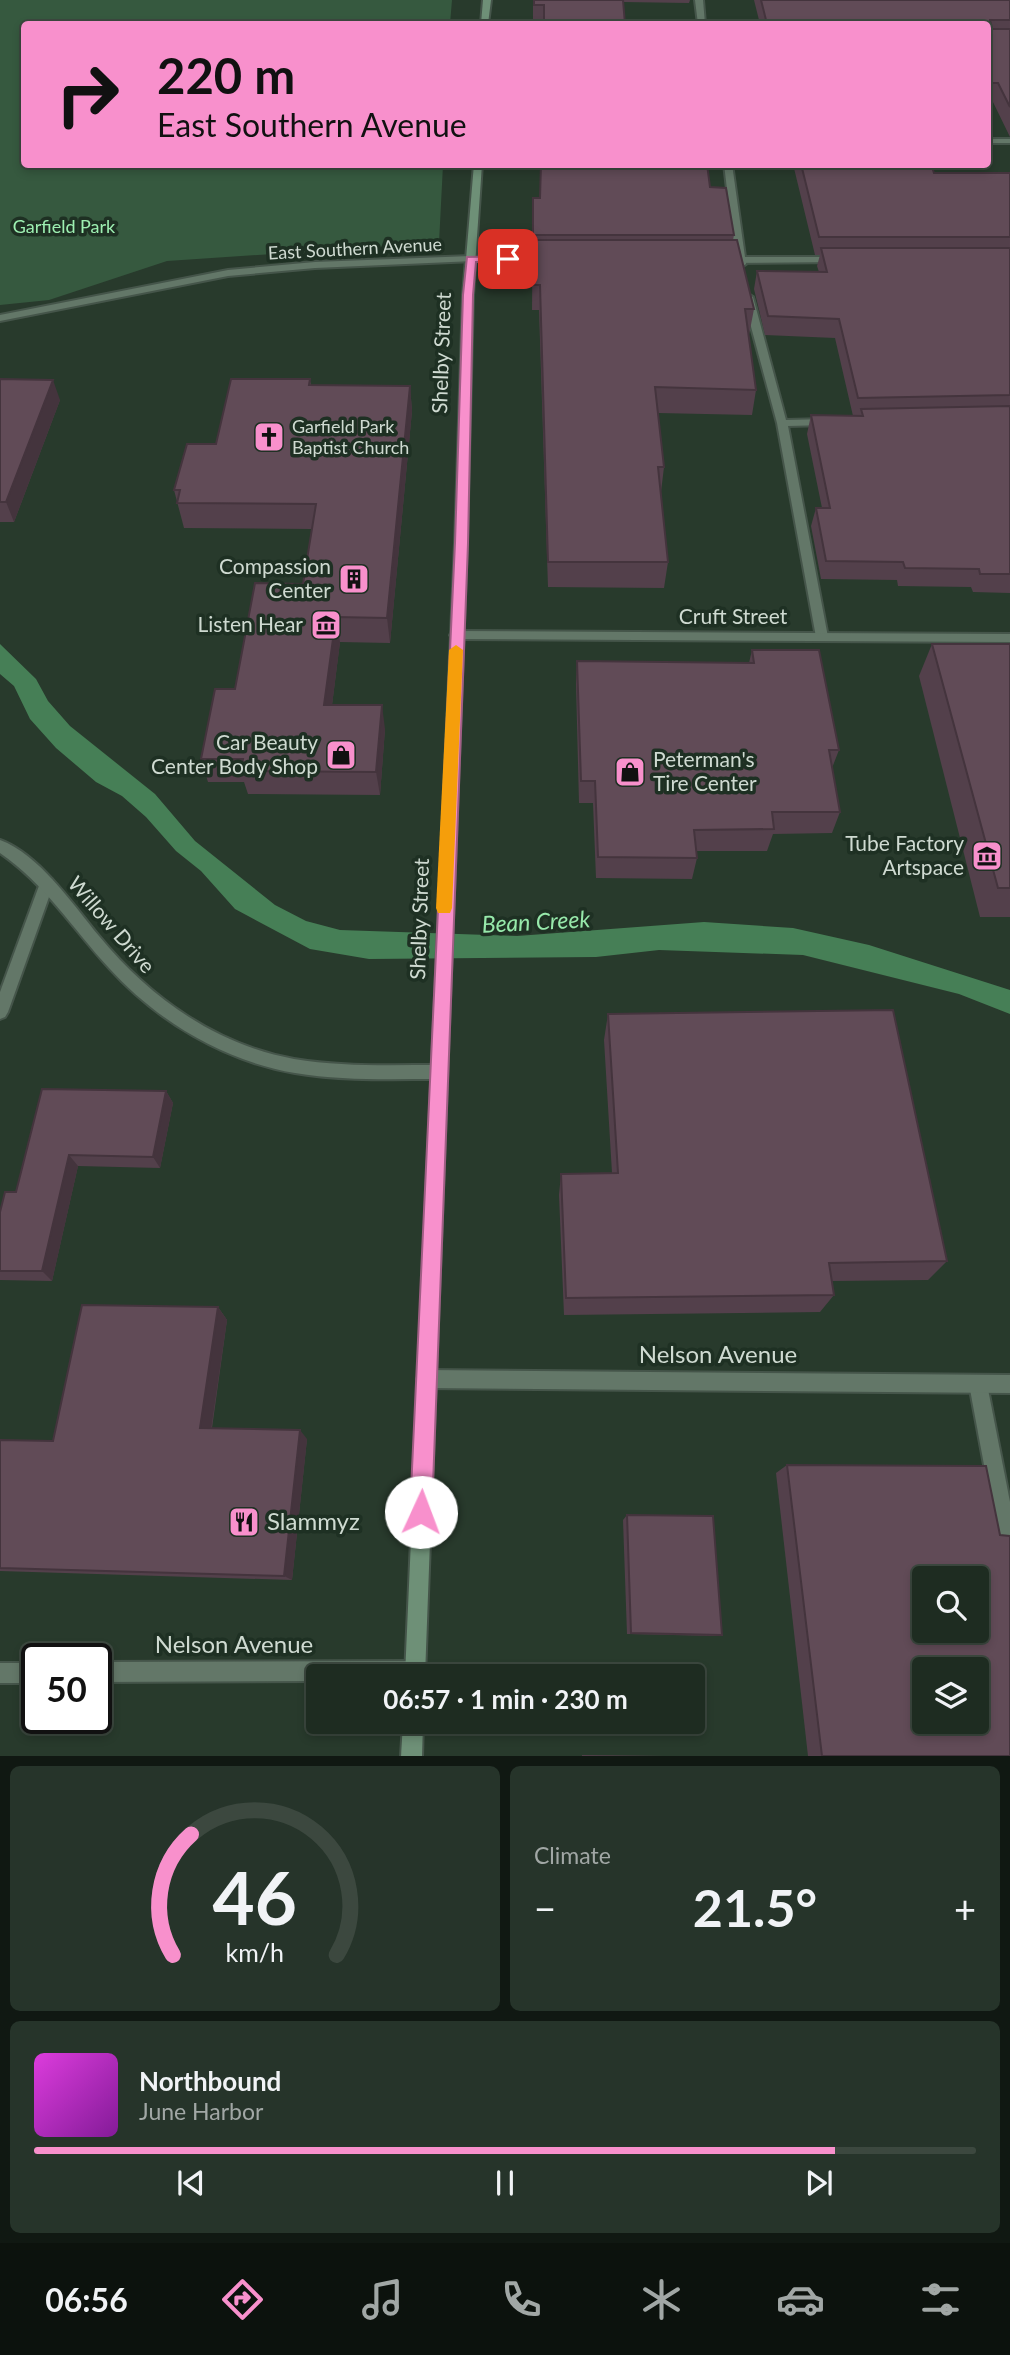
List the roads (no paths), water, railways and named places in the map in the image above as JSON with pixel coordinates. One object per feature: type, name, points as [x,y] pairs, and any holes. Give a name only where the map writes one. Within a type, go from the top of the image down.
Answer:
[{"type":"main road","points":[[485,21],[486,0]]},
{"type":"main road","name":"Shelby Street","points":[[415,1664],[471,259],[478,168]]},
{"type":"main road","points":[[411,1756],[412,1734]]},
{"type":"street","points":[[699,0],[702,21]]},
{"type":"street","points":[[991,141],[1010,141]]},
{"type":"street","points":[[728,168],[740,260],[782,423],[822,637]]},
{"type":"street","name":"East Southern Avenue","points":[[0,318],[228,273],[315,265],[471,259],[563,259]]},
{"type":"street","points":[[713,260],[848,260]]},
{"type":"street","points":[[782,423],[836,422]]},
{"type":"street","name":"Cruft Street","points":[[456,635],[1010,638]]},
{"type":"street","name":"Willow Drive","points":[[0,846],[16,856],[47,884],[139,990],[203,1033],[234,1048],[292,1065],[358,1071],[438,1072]]},
{"type":"street","points":[[0,1012],[47,884]]},
{"type":"street","name":"Nelson Avenue","points":[[426,1379],[1010,1384]]},
{"type":"street","points":[[978,1384],[1010,1551]]},
{"type":"street","name":"Nelson Avenue","points":[[112,1672],[306,1673]]},
{"type":"street","points":[[0,1673],[21,1673]]},
{"type":"place","name":"Garfield Park Baptist Church","points":[[269,437]]},
{"type":"place","name":"Compassion Center","points":[[354,579]]},
{"type":"place","name":"Listen Hear","points":[[326,625]]},
{"type":"place","name":"Car Beauty Center Body Shop","points":[[341,755]]},
{"type":"place","name":"Peterman's Tire Center","points":[[630,772]]},
{"type":"place","name":"Tube Factory Artspace","points":[[987,856]]},
{"type":"place","name":"Slammyz","points":[[244,1522]]},
{"type":"park label","name":"Garfield Park","points":[[64,227]]},
{"type":"water label","name":"Bean Creek","points":[[536,922]]}]
